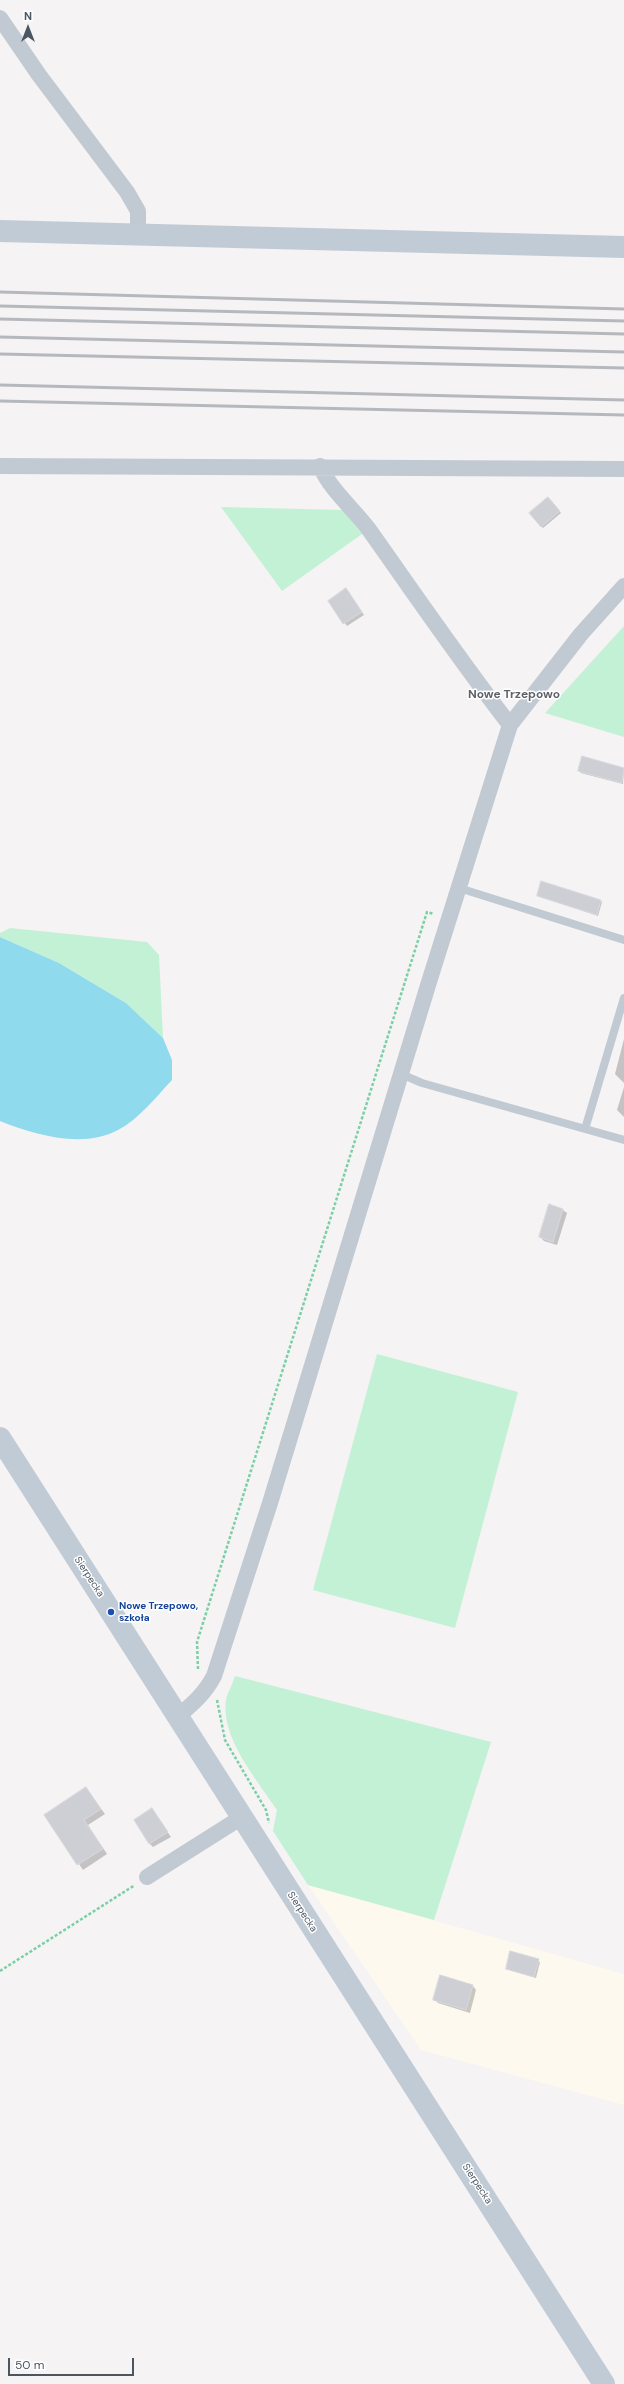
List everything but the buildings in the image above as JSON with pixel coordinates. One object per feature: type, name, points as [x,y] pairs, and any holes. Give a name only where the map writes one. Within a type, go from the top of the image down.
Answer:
[{"type":"street","points":[[0,18],[39,75],[127,192],[138,211],[138,234]]},
{"type":"street","points":[[0,231],[624,247]]},
{"type":"street","points":[[0,466],[320,466],[624,469]]},
{"type":"street","points":[[320,466],[326,479],[368,529],[423,609],[510,725]]},
{"type":"street","points":[[178,1716],[198,1700],[207,1690],[214,1676],[270,1503],[401,1074],[510,725],[581,634],[624,586]]},
{"type":"street","name":"Sierpecka","points":[[0,1438],[604,2384]]},
{"type":"street","points":[[147,1878],[242,1817]]},
{"type":"lane","points":[[459,888],[624,940]]},
{"type":"lane","points":[[585,1129],[624,998]]},
{"type":"lane","points":[[401,1074],[422,1083],[624,1140]]},
{"type":"path","points":[[214,1696],[217,1698],[225,1740],[266,1810],[269,1818],[268,1827]]},
{"type":"path","points":[[0,1970],[147,1878]]},
{"type":"shaded area","points":[[308,1885],[624,1974],[624,2105],[421,2050]]},
{"type":"green space","points":[[221,507],[343,510],[362,534],[282,591]]},
{"type":"green space","points":[[624,626],[624,737],[545,713]]},
{"type":"green space","points":[[10,928],[147,942],[159,955],[163,1038],[126,1003],[59,963],[0,937],[0,933]]},
{"type":"green space","points":[[377,1354],[518,1392],[455,1628],[313,1590]]},
{"type":"green space","points":[[235,1676],[491,1742],[434,1920],[308,1885],[273,1831],[277,1810],[250,1771],[233,1741],[225,1711],[227,1696]]},
{"type":"water","points":[[0,937],[59,963],[126,1003],[163,1038],[172,1060],[172,1080],[147,1107],[126,1125],[104,1136],[90,1139],[75,1139],[43,1135],[0,1121]]},
{"type":"railway","points":[[0,292],[624,309]]},
{"type":"railway","points":[[0,306],[624,321]]},
{"type":"railway","points":[[0,319],[624,334]]},
{"type":"railway","points":[[0,337],[624,352]]},
{"type":"railway","points":[[0,354],[624,368]]},
{"type":"railway","points":[[0,385],[624,400]]},
{"type":"railway","points":[[0,401],[624,415]]},
{"type":"place","name":"Nowe Trzepowo, szkoła","points":[[111,1612]]},
{"type":"district","name":"Nowe Trzepowo","points":[[514,695]]}]
